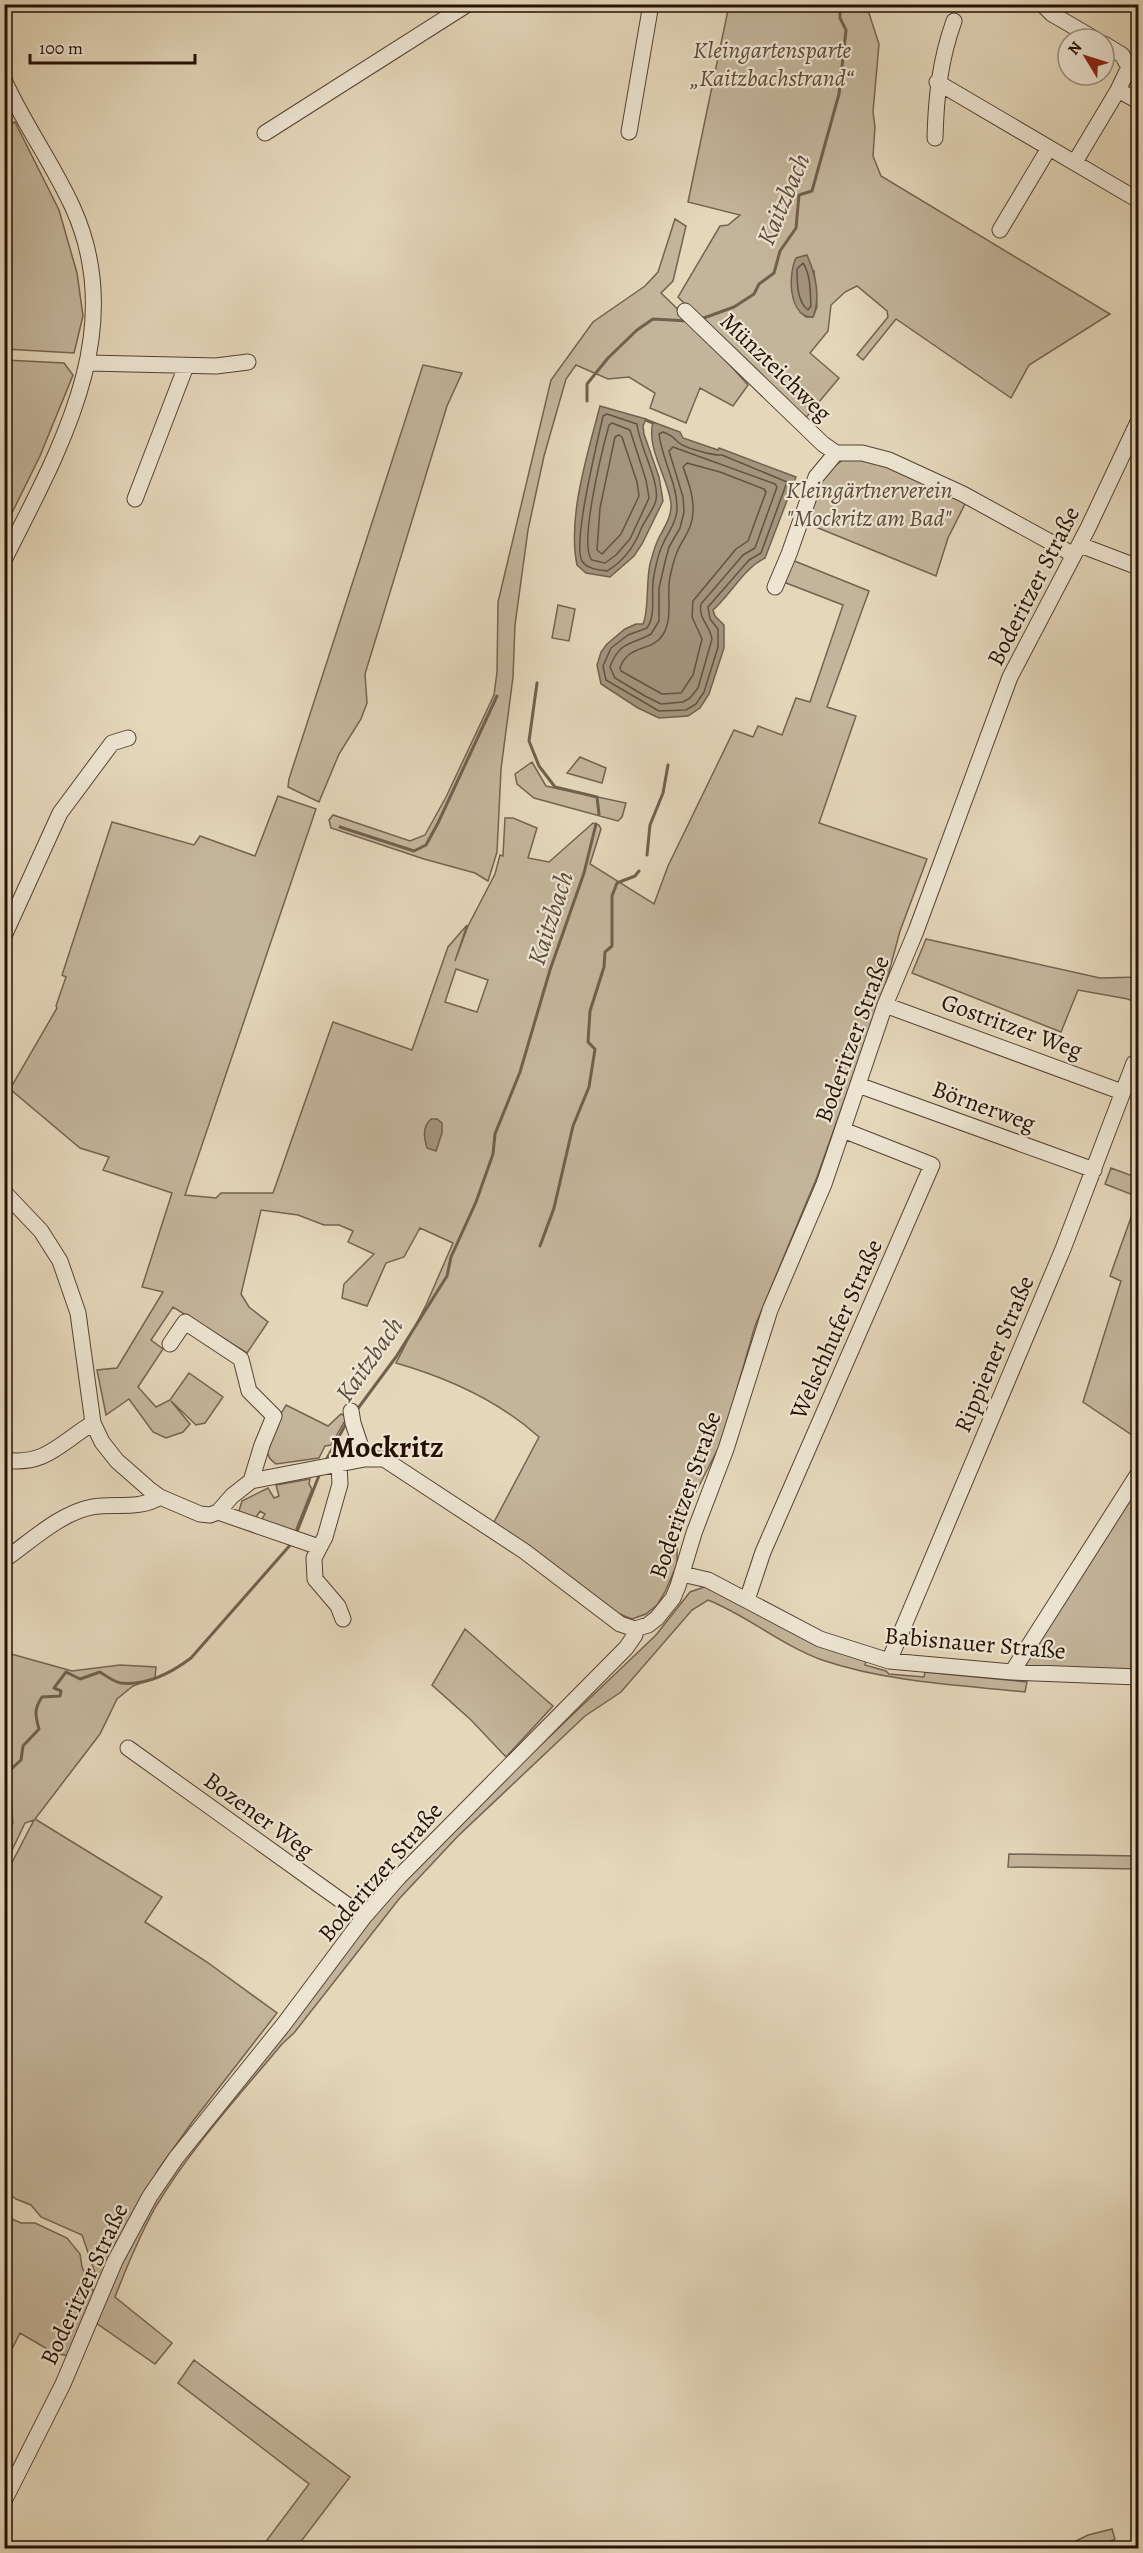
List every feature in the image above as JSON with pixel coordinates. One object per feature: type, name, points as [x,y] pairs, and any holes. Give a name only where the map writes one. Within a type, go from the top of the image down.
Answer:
[{"type":"street","points":[[264,133],[468,4]]},
{"type":"street","points":[[629,132],[651,4]]},
{"type":"street","points":[[1042,4],[1052,14],[1074,27]]},
{"type":"street","points":[[935,138],[937,82],[943,51],[954,21]]},
{"type":"street","points":[[1075,162],[1118,90],[1129,67],[1122,55],[1116,51]]},
{"type":"street","points":[[4,80],[16,107],[73,209],[90,257],[95,316],[88,363],[75,405],[53,460],[4,560]]},
{"type":"street","points":[[937,82],[1138,200]]},
{"type":"street","points":[[1118,90],[1138,101]]},
{"type":"street","points":[[1000,230],[1049,148]]},
{"type":"street","name":"Münzteichweg","points":[[686,311],[823,444],[836,453],[862,453],[889,459],[1077,550],[1138,567]]},
{"type":"street","points":[[88,363],[216,366],[248,362]]},
{"type":"street","points":[[135,499],[186,366]]},
{"type":"street","name":"Boderitzer Straße","points":[[4,2501],[63,2384],[115,2261],[150,2196],[176,2158],[284,2024],[364,1917],[407,1869],[626,1648],[636,1629],[648,1625],[657,1618],[673,1598],[694,1533],[726,1449],[770,1310],[824,1184],[885,1005],[916,931],[1010,677],[1077,550],[1138,422]]},
{"type":"street","name":"Münzteichweg","points":[[775,587],[816,477],[836,453]]},
{"type":"street","points":[[4,936],[60,813],[112,743],[128,738]]},
{"type":"street","name":"Gostritzer Weg","points":[[885,1005],[1122,1092]]},
{"type":"street","name":"Rippiener Straße","points":[[889,1661],[1094,1170],[1134,1063]]},
{"type":"street","name":"Börnerweg","points":[[858,1084],[1094,1170]]},
{"type":"street","name":"Welschhufer Straße","points":[[747,1600],[763,1552],[932,1165],[843,1130]]},
{"type":"street","points":[[4,1192],[41,1231],[60,1261],[78,1313],[93,1423],[102,1443],[117,1461],[160,1497],[200,1514],[210,1515],[218,1512],[232,1496],[251,1481],[365,1458],[384,1459],[524,1551],[610,1618],[636,1629]]},
{"type":"street","points":[[170,1344],[185,1322],[241,1359],[249,1391],[274,1416],[251,1481]]},
{"type":"street","points":[[352,1416],[365,1458]]},
{"type":"street","points":[[4,1460],[22,1463],[50,1455],[70,1437],[93,1423]]},
{"type":"street","points":[[327,1467],[340,1484],[325,1537],[314,1558],[315,1579],[338,1606],[343,1619]]},
{"type":"street","points":[[1012,1672],[1138,1474]]},
{"type":"street","points":[[4,1560],[66,1517],[90,1507],[149,1504],[160,1497]]},
{"type":"street","points":[[218,1512],[319,1546]]},
{"type":"street","name":"Babisnauer Straße","points":[[682,1574],[708,1580],[820,1639],[889,1661],[1012,1672],[1138,1677]]},
{"type":"street","name":"Bozener Weg","points":[[128,1748],[364,1917]]},
{"type":"green space","name":"Kleingartensparte „Kaitzbachstrand“","points":[[866,4],[879,44],[873,112],[875,127],[873,156],[881,176],[1110,314],[1029,365],[1011,398],[896,319],[863,360],[857,355],[888,317],[887,311],[857,286],[845,292],[831,305],[828,331],[810,353],[839,378],[804,420],[678,297],[720,226],[728,225],[740,215],[688,202],[729,5]],"holes":[[[814,270],[817,307],[813,317],[806,317],[800,312]]]},
{"type":"green space","points":[[15,122],[59,210],[77,273],[83,316],[74,353],[5,349],[4,126]]},
{"type":"green space","points":[[675,219],[686,226],[673,281],[661,293],[691,322],[748,385],[733,406],[700,388],[686,423],[650,408],[655,393],[629,377],[608,379],[576,365],[566,379],[544,456],[528,530],[515,625],[513,677],[501,769],[497,852],[488,881],[475,873],[424,859],[331,828],[329,820],[333,815],[410,841],[425,835],[446,797],[494,695],[497,672],[498,602],[551,380],[593,322],[645,286],[658,272]]},
{"type":"green space","points":[[5,360],[64,363],[73,375],[40,456],[5,527]]},
{"type":"green space","points":[[423,365],[462,373],[447,406],[365,674],[367,703],[361,719],[339,754],[319,802],[288,787],[289,779]]},
{"type":"green space","name":"Kleingärtnerverein \"Mockritz am Bad\"","points":[[844,459],[876,460],[966,502],[948,538],[936,576],[806,523],[822,476]]},
{"type":"green space","points":[[792,560],[869,591],[827,707],[856,716],[819,823],[927,859],[900,931],[886,983],[817,1177],[755,1326],[722,1441],[680,1523],[677,1564],[657,1605],[646,1614],[632,1619],[617,1613],[494,1522],[539,1437],[507,1412],[472,1392],[396,1363],[426,1305],[453,1243],[420,1228],[404,1257],[386,1263],[367,1306],[342,1298],[344,1284],[374,1254],[348,1242],[353,1231],[339,1225],[324,1225],[298,1215],[261,1210],[241,1294],[249,1307],[268,1322],[247,1353],[173,1307],[151,1340],[163,1349],[138,1387],[156,1407],[170,1400],[189,1373],[223,1397],[205,1423],[196,1425],[171,1401],[190,1424],[183,1432],[166,1438],[153,1432],[129,1399],[106,1415],[97,1370],[117,1368],[163,1292],[142,1287],[172,1193],[103,1170],[109,1157],[80,1148],[10,1089],[57,1008],[66,977],[62,975],[112,822],[194,845],[200,836],[255,856],[278,796],[316,809],[185,1195],[216,1198],[221,1193],[273,1193],[333,1022],[412,1050],[448,947],[467,925],[455,961],[468,926],[495,874],[500,855],[503,856],[505,818],[513,818],[537,828],[528,858],[549,862],[593,823],[599,825],[601,829],[590,864],[654,904],[668,866],[734,730],[753,737],[758,726],[782,735],[796,698],[810,702],[843,605],[781,581]],"holes":[[[456,969],[488,980],[477,1012],[445,1002]]]},
{"type":"green space","points":[[558,605],[575,609],[569,641],[552,638]]},
{"type":"green space","points":[[580,757],[606,768],[602,783],[567,773]]},
{"type":"green space","points":[[532,762],[546,786],[626,803],[622,817],[618,821],[534,798],[517,784],[515,774]]},
{"type":"green space","points":[[926,939],[1100,978],[1138,977],[1138,1004],[1128,999],[1078,990],[1061,1032],[912,973]]},
{"type":"green space","points":[[1111,1168],[1138,1178],[1138,1197],[1105,1184]]},
{"type":"green space","points":[[1138,1198],[1138,1439],[1083,1402],[1121,1281],[1110,1276]]},
{"type":"green space","points":[[286,1405],[328,1426],[341,1414],[347,1417],[331,1445],[325,1446],[319,1458],[276,1464],[270,1458],[267,1451],[269,1436]]},
{"type":"green space","points":[[310,1479],[309,1484],[312,1489],[295,1532],[260,1522],[265,1514],[260,1511],[255,1519],[238,1514],[242,1501],[268,1488],[274,1498],[279,1496],[276,1485]]},
{"type":"green space","points":[[1138,1482],[1138,1673],[1019,1665]]},
{"type":"green space","points":[[707,1586],[804,1637],[866,1661],[865,1665],[889,1674],[924,1677],[925,1672],[1027,1682],[1025,1692],[923,1682],[847,1667],[807,1654],[708,1600],[692,1610],[621,1692],[585,1716],[458,1836],[399,1899],[294,2033],[282,2044],[183,2165],[149,2219],[115,2297],[172,2343],[155,2364],[96,2323],[130,2244],[166,2181],[368,1923],[437,1844],[656,1635],[690,1592]]},
{"type":"green space","points":[[465,1629],[553,1706],[506,1757],[471,1720],[432,1685]]},
{"type":"green space","points":[[4,1652],[72,1671],[120,1665],[156,1667],[155,1678],[133,1686],[117,1699],[100,1734],[35,1819],[162,1897],[145,1922],[207,1962],[277,2013],[158,2170],[115,2249],[101,2281],[95,2273],[82,2235],[41,2217],[31,2205],[16,2199],[5,2191],[5,1876],[34,1820],[25,1823],[5,1865]]},
{"type":"green space","points":[[1009,1854],[1138,1856],[1138,1869],[1008,1867]]},
{"type":"green space","points":[[5,2216],[21,2223],[35,2223],[67,2238],[80,2254],[82,2267],[95,2295],[69,2356],[54,2353],[20,2333],[5,2363]]},
{"type":"green space","points":[[194,2360],[350,2477],[296,2548],[261,2548],[309,2484],[178,2383]]},
{"type":"green space","points":[[1112,2529],[1115,2539],[1097,2548],[1062,2548],[1088,2535]]},
{"type":"water","points":[[807,255],[816,285],[817,301],[813,317],[799,310],[792,294],[791,284],[796,258]]},
{"type":"water","points":[[600,406],[646,419],[643,426],[644,434],[659,477],[663,501],[634,556],[610,577],[586,573],[577,565],[575,546],[580,485]]},
{"type":"water","points":[[653,422],[680,432],[683,438],[718,450],[719,448],[796,477],[765,558],[750,568],[713,610],[715,616],[724,625],[724,648],[709,694],[700,708],[688,716],[659,718],[638,708],[601,684],[597,665],[601,652],[607,644],[625,629],[636,624],[643,624],[650,564],[670,514],[669,493],[652,442]]},
{"type":"water","points":[[431,1119],[437,1119],[442,1123],[442,1133],[436,1151],[427,1148],[425,1140],[425,1129]]},
{"type":"waterway","name":"Kaitzbach","points":[[701,319],[734,307],[754,294],[759,284],[774,273],[780,251],[796,228],[799,195],[812,191],[839,94],[846,30],[840,18],[840,4]]},
{"type":"waterway","points":[[1138,74],[1138,86]]},
{"type":"waterway","name":"Kaitzbach","points":[[587,401],[587,384],[608,358],[637,330],[653,319],[688,321]]},
{"type":"waterway","points":[[646,420],[653,423]]},
{"type":"waterway","name":"Kaitzbach","points":[[537,683],[529,741],[539,766],[555,787],[597,797],[599,814]]},
{"type":"waterway","points":[[340,827],[414,851],[426,845],[497,696]]},
{"type":"waterway","points":[[647,855],[650,825],[663,793],[668,765]]},
{"type":"waterway","name":"Kaitzbach","points":[[356,1411],[396,1357],[447,1276],[451,1257],[476,1202],[493,1154],[495,1134],[520,1072],[550,970],[584,873],[596,824]]},
{"type":"waterway","points":[[540,1246],[554,1208],[573,1126],[589,1087],[595,1049],[588,1042],[590,1011],[604,967],[605,952],[612,946],[612,896],[617,883],[635,876],[639,871]]},
{"type":"waterway","name":"Kaitzbach","points":[[325,1462],[348,1420]]},
{"type":"waterway","name":"Kaitzbach","points":[[296,1534],[320,1473]]},
{"type":"waterway","name":"Kaitzbach","points":[[4,1840],[12,1823],[9,1771],[21,1760],[23,1746],[39,1729],[36,1712],[39,1701],[42,1697],[60,1696],[61,1691],[54,1688],[66,1672],[80,1679],[100,1672],[121,1683],[131,1683],[149,1680],[175,1669],[191,1658],[292,1543]]},
{"type":"district","name":"Mockritz","points":[[387,1447]]}]
